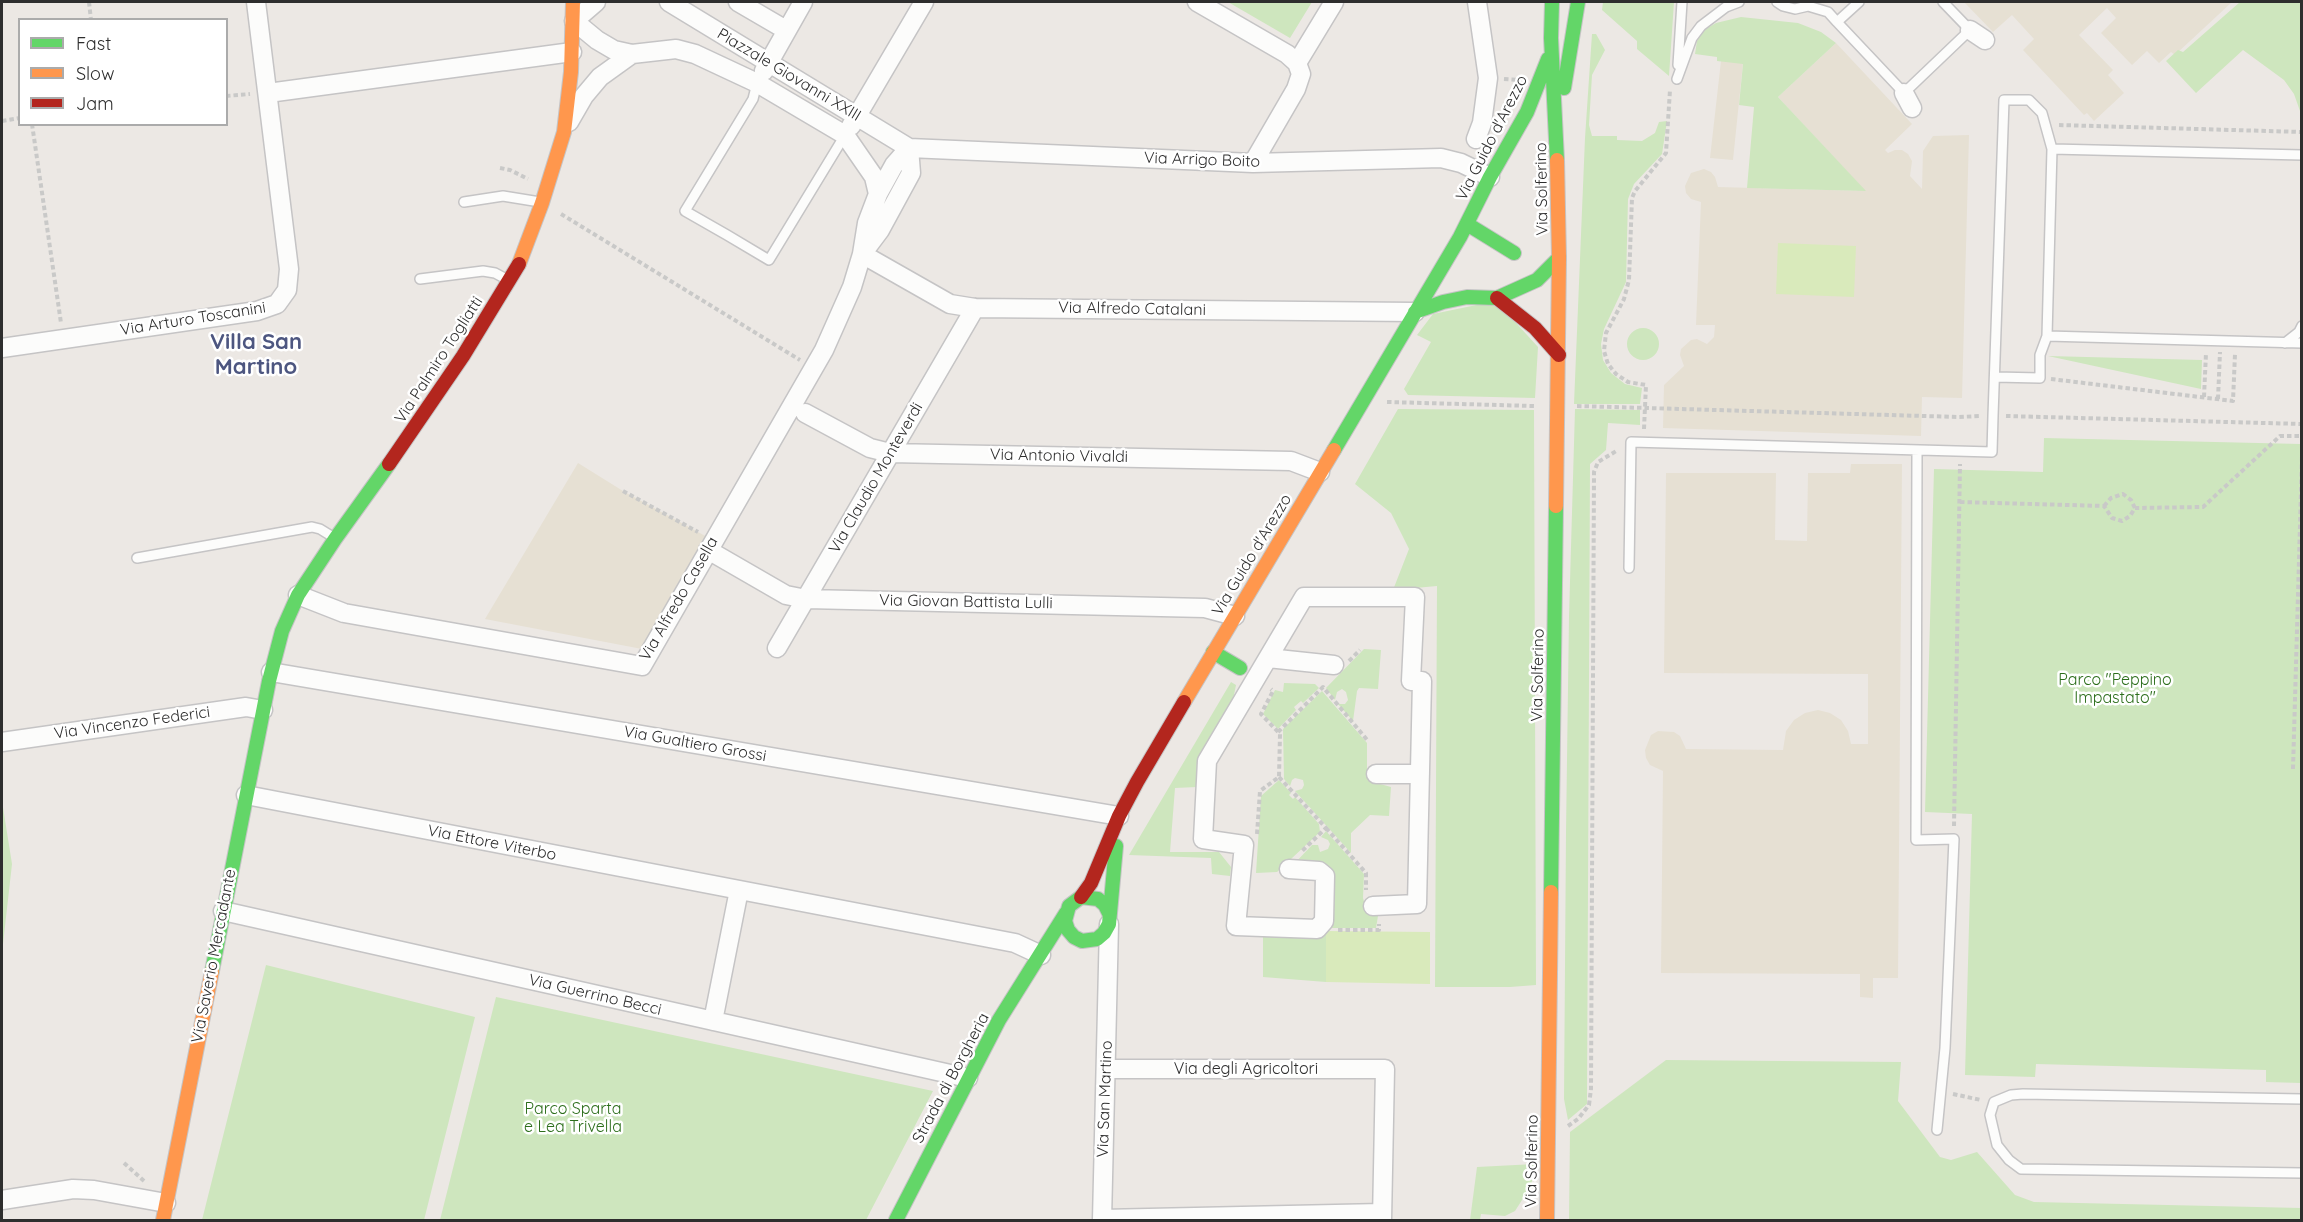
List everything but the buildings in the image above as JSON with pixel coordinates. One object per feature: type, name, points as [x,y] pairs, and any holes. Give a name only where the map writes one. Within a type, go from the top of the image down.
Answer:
[{"type":"street","name":"Via Arturo Toscanini","points":[[2,348],[257,311],[277,304],[287,290],[289,269],[256,2]]},
{"type":"street","name":"Via Palmiro Togliatti","points":[[263,710],[282,631],[298,595],[335,539],[414,431],[521,260],[564,132],[572,52],[573,2]]},
{"type":"street","points":[[574,21],[596,2]]},
{"type":"street","name":"Piazzale Giovanni XXIII","points":[[669,2],[909,148]]},
{"type":"street","points":[[738,2],[786,30]]},
{"type":"street","points":[[757,83],[802,2]]},
{"type":"street","points":[[845,135],[924,2]]},
{"type":"street","points":[[1197,2],[1287,54],[1297,63],[1301,74],[1296,89],[1253,163]]},
{"type":"street","points":[[1297,63],[1334,2]]},
{"type":"street","points":[[1476,139],[1482,123],[1488,78],[1477,2]]},
{"type":"street","name":"Via Solferino","points":[[1547,1221],[1559,356],[1557,129],[1551,38],[1552,2]]},
{"type":"street","name":"Via Solferino","points":[[1557,129],[1578,2]]},
{"type":"street","name":"Piazzale Giovanni XXIII","points":[[574,21],[597,40],[614,50],[632,54],[676,49],[695,54],[757,83],[845,135],[874,177],[878,194]]},
{"type":"street","name":"Via Guido d'Arezzo","points":[[1119,816],[1234,615],[1467,224],[1537,91],[1548,57],[1551,38]]},
{"type":"street","points":[[268,93],[572,52]]},
{"type":"street","name":"Piazzale Giovanni XXIII","points":[[564,132],[584,96],[600,77],[632,54]]},
{"type":"street","name":"Via Arrigo Boito","points":[[909,148],[1253,163],[1441,158],[1461,163],[1490,177]]},
{"type":"street","name":"Via Alfredo Casella","points":[[298,595],[344,613],[642,666],[824,350],[852,287],[862,254],[867,223],[878,194],[894,165],[909,148]]},
{"type":"street","name":"Via Alfredo Casella","points":[[862,254],[880,230],[911,173],[909,148]]},
{"type":"street","points":[[1467,224],[1514,253]]},
{"type":"street","name":"Via Alfredo Catalani","points":[[862,254],[950,304],[975,308],[1415,312]]},
{"type":"street","points":[[1415,312],[1443,302],[1467,297],[1497,298],[1537,280],[1559,258]]},
{"type":"street","points":[[1497,298],[1535,328],[1559,356]]},
{"type":"street","name":"Via Claudio Monteverdi","points":[[777,648],[975,308]]},
{"type":"street","name":"Via Antonio Vivaldi","points":[[805,413],[870,448],[890,453],[1291,461],[1320,472]]},
{"type":"street","name":"Via Giovan Battista Lulli","points":[[708,550],[786,595],[806,599],[1205,608],[1234,615]]},
{"type":"street","points":[[1292,864],[1319,871],[1325,876],[1324,921],[1317,929],[1236,926],[1244,844],[1203,839],[1207,761],[1304,597],[1415,597],[1411,681],[1422,681],[1417,904],[1376,906]]},
{"type":"street","points":[[1213,652],[1255,681]]},
{"type":"street","points":[[1268,658],[1334,665]]},
{"type":"street","name":"Via Gualtiero Grossi","points":[[271,672],[1119,816]]},
{"type":"street","name":"Via Vincenzo Federici","points":[[2,742],[246,707],[263,710]]},
{"type":"street","name":"Via Saverio Mercadante","points":[[2,1200],[73,1189],[94,1190],[165,1212],[263,710]]},
{"type":"street","points":[[1376,774],[1420,774]]},
{"type":"street","name":"Via Ettore Viterbo","points":[[246,795],[1015,943],[1041,955]]},
{"type":"street","points":[[1041,955],[1068,943],[1097,939],[1104,933],[1109,918],[1119,816]]},
{"type":"street","name":"Strada di Borgheria","points":[[896,1221],[999,1020],[1069,906],[1081,897],[1095,875],[1119,816]]},
{"type":"street","points":[[713,1021],[739,890]]},
{"type":"street","points":[[1081,897],[1098,899],[1105,905],[1109,918]]},
{"type":"street","name":"Via Guerrino Becci","points":[[223,911],[968,1078]]},
{"type":"street","points":[[1066,913],[1065,921],[1068,930],[1074,937],[1085,941]]},
{"type":"street","name":"Via San Martino","points":[[1102,1220],[1109,918]]},
{"type":"street","name":"Via San Martino","points":[[1085,941],[1098,953],[1108,978]]},
{"type":"street","name":"Via degli Agricoltori","points":[[1107,1069],[1385,1069],[1382,1217]]},
{"type":"street","points":[[1102,1220],[1382,1217]]},
{"type":"lane","points":[[1682,2],[1677,79],[1692,38],[1701,26],[1726,7],[1738,2]]},
{"type":"lane","points":[[1777,2],[1795,9],[1811,4],[1827,12],[1908,101],[1978,35],[1943,2]]},
{"type":"lane","points":[[1837,22],[1859,2]]},
{"type":"lane","points":[[757,83],[753,99],[685,211],[727,236],[769,260],[845,135]]},
{"type":"lane","points":[[1629,568],[1631,442],[1992,453],[2004,100],[2029,100],[2042,113],[2052,149],[2047,336],[2040,356],[2040,378],[1995,377]]},
{"type":"lane","points":[[2052,149],[2301,157]]},
{"type":"lane","points":[[464,202],[503,196],[542,203]]},
{"type":"lane","points":[[420,279],[483,271],[495,273],[509,280]]},
{"type":"lane","points":[[2285,343],[2301,326]]},
{"type":"lane","points":[[2047,336],[2301,343]]},
{"type":"lane","points":[[1917,450],[1916,840],[1954,839],[1945,1048],[1937,1130]]},
{"type":"lane","points":[[137,558],[312,527],[320,529],[335,539]]},
{"type":"lane","points":[[2301,1100],[2023,1094],[2011,1095],[1994,1102],[1990,1115],[1997,1145],[2009,1160],[2021,1169],[2301,1173]]},
{"type":"path","points":[[89,2],[91,18]]},
{"type":"path","points":[[1488,78],[1530,80]]},
{"type":"path","points":[[1643,442],[1646,385],[1628,382],[1616,374],[1608,364],[1604,351],[1606,333],[1623,299],[1629,280],[1632,198],[1635,191],[1666,153],[1670,83]]},
{"type":"path","points":[[2,121],[18,118]]},
{"type":"path","points":[[2046,125],[2301,132]]},
{"type":"path","points":[[32,126],[64,339]]},
{"type":"path","points":[[501,168],[532,180],[527,199]]},
{"type":"path","points":[[542,203],[813,368]]},
{"type":"path","points":[[2204,398],[2206,340]]},
{"type":"path","points":[[2218,399],[2220,341]]},
{"type":"path","points":[[2040,378],[2233,401],[2235,341]]},
{"type":"path","points":[[1386,402],[1534,406]]},
{"type":"path","points":[[1573,406],[2301,424]]},
{"type":"path","points":[[2134,508],[2203,507],[2280,436],[2301,436]]},
{"type":"path","points":[[1564,1129],[1578,1119],[1589,1105],[1591,1089],[1594,472],[1598,462],[1631,442]]},
{"type":"path","points":[[1954,839],[1960,451]]},
{"type":"path","points":[[2293,769],[2301,456]]},
{"type":"path","points":[[623,491],[709,538],[708,550]]},
{"type":"path","points":[[2123,494],[2132,500],[2134,508],[2130,516],[2122,521],[2112,518],[2104,506],[2111,498],[2123,494]]},
{"type":"path","points":[[1959,502],[2104,506]]},
{"type":"path","points":[[1255,681],[1273,691],[1261,714],[1280,734],[1280,777],[1366,873],[1365,901],[1376,906],[1379,930],[1329,930],[1321,924]]},
{"type":"path","points":[[1278,732],[1323,687],[1368,741]]},
{"type":"path","points":[[1256,843],[1260,791],[1280,777]]},
{"type":"path","points":[[1292,864],[1326,828]]},
{"type":"path","points":[[1941,1094],[1956,1094],[1994,1102]]},
{"type":"path","points":[[124,1163],[146,1183]]},
{"type":"shaded area","points":[[1964,2],[2232,2],[2175,55],[2171,52],[2159,63],[2147,51],[2132,65],[2101,33],[2116,18],[2107,8],[2079,35],[2113,70],[2108,75],[2124,93],[2094,121],[2087,113],[2084,115],[2023,50],[2034,39],[2012,15],[1993,32]]},
{"type":"shaded area","points":[[1836,43],[1912,124],[1885,150],[1888,153],[1902,150],[1908,154],[1912,161],[1910,176],[1922,189],[1923,151],[1933,136],[1969,135],[1962,398],[1922,397],[1921,436],[1663,428],[1664,385],[1684,366],[1680,355],[1681,349],[1691,340],[1697,339],[1707,344],[1714,337],[1715,325],[1696,325],[1701,202],[1691,199],[1686,193],[1685,186],[1691,173],[1704,169],[1711,172],[1718,187],[1865,191],[1778,97]]},
{"type":"shaded area","points":[[1721,61],[1743,63],[1733,160],[1710,158]]},
{"type":"shaded area","points":[[578,463],[623,491],[709,538],[642,649],[485,619]]},
{"type":"shaded area","points":[[1851,464],[1902,464],[1898,978],[1873,978],[1873,998],[1860,997],[1860,974],[1661,973],[1663,771],[1650,765],[1646,758],[1645,750],[1651,735],[1658,731],[1674,732],[1680,736],[1686,749],[1783,750],[1786,731],[1794,720],[1805,713],[1818,710],[1830,713],[1841,720],[1848,731],[1851,744],[1868,744],[1868,674],[1664,673],[1666,473],[1776,473],[1775,540],[1807,541],[1808,473],[1850,473]]},
{"type":"green space","points":[[1228,2],[1312,2],[1290,38]]},
{"type":"green space","points":[[1603,2],[1674,2],[1669,76],[1637,49],[1637,41],[1602,10]]},
{"type":"green space","points":[[2240,2],[2301,2],[2301,127],[2300,111],[2294,94],[2284,80],[2243,50],[2196,93],[2166,61],[2178,50],[2183,52]]},
{"type":"green space","points":[[1741,17],[1798,23],[1821,32],[1836,43],[1778,97],[1866,191],[1747,188],[1754,107],[1739,105],[1743,64],[1717,61],[1717,57],[1695,54],[1697,41],[1704,30],[1716,23]]},
{"type":"green space","points":[[1592,34],[1596,34],[1605,50],[1592,75],[1589,125],[1592,136],[1617,136],[1617,140],[1642,141],[1655,133],[1659,122],[1667,121],[1662,154],[1634,184],[1628,199],[1626,282],[1604,329],[1601,344],[1603,360],[1611,373],[1625,384],[1642,388],[1640,404],[1574,404],[1585,138]]},
{"type":"green space","points":[[1778,243],[1856,246],[1854,297],[1776,294]]},
{"type":"green space","points":[[1496,301],[1538,347],[1535,398],[1408,395],[1404,389],[1431,342],[1417,335],[1433,314]]},
{"type":"green space","points":[[1643,328],[1654,333],[1659,344],[1654,355],[1643,360],[1632,355],[1627,344],[1632,333]]},
{"type":"green space","points":[[2048,356],[2202,360],[2201,389]]},
{"type":"green space","points":[[1398,409],[1534,410],[1536,985],[1435,987],[1437,586],[1393,590],[1409,549],[1391,513],[1355,484]]},
{"type":"green space","points":[[1575,409],[1640,410],[1640,425],[1608,423],[1606,450],[1590,464],[1587,1104],[1568,1120],[1564,1099],[1566,832]]},
{"type":"green space","name":"Parco \"Peppino Impastato\"","points":[[2044,438],[2301,444],[2301,1083],[2266,1082],[2266,1070],[2036,1064],[2035,1077],[1965,1075],[1972,814],[1925,812],[1934,469],[2043,472]]},
{"type":"green space","points":[[1364,649],[1381,650],[1378,689],[1359,688],[1353,721],[1338,704],[1345,704],[1348,700],[1346,692],[1342,689],[1337,692],[1335,700],[1326,688]]},
{"type":"green space","points":[[1231,682],[1236,685],[1233,700],[1197,787],[1175,788],[1170,852],[1219,852],[1231,867],[1230,876],[1212,874],[1211,858],[1129,855]]},
{"type":"green space","points":[[1284,683],[1315,684],[1319,688],[1303,703],[1301,701],[1294,707],[1296,710],[1278,729],[1263,714],[1275,690],[1283,692]]},
{"type":"green space","points":[[1322,691],[1367,743],[1367,773],[1373,782],[1391,787],[1389,816],[1370,815],[1351,833],[1351,853],[1295,791],[1302,789],[1303,780],[1295,778],[1290,786],[1284,779],[1283,729]]},
{"type":"green space","points":[[1279,780],[1291,793],[1289,795],[1293,799],[1295,797],[1319,824],[1320,832],[1277,872],[1256,873],[1261,796]]},
{"type":"green space","points":[[2,801],[12,864],[2,953]]},
{"type":"green space","points":[[1326,831],[1364,874],[1363,898],[1366,908],[1378,916],[1376,928],[1327,928],[1331,883],[1293,865],[1312,845],[1318,845],[1320,852],[1328,849],[1330,844],[1328,840],[1321,837]]},
{"type":"green space","points":[[1326,931],[1326,982],[1263,977],[1263,935]]},
{"type":"green space","points":[[1326,931],[1430,932],[1430,984],[1326,982]]},
{"type":"green space","points":[[266,965],[475,1017],[424,1220],[202,1220]]},
{"type":"green space","name":"Parco Sparta e Lea Trivella","points":[[496,997],[933,1091],[866,1220],[440,1220]]},
{"type":"green space","points":[[1666,1060],[1901,1062],[1898,1101],[1940,1157],[1951,1160],[1977,1152],[2015,1195],[2034,1202],[2301,1208],[2301,1220],[1569,1220],[1570,1132]]},
{"type":"green space","points":[[1535,1164],[1531,1186],[1515,1211],[1505,1216],[1481,1214],[1480,1220],[1470,1220],[1477,1167]]},
{"type":"traffic: fast","points":[[1552,2],[1551,38],[1557,160]]},
{"type":"traffic: fast","points":[[1564,88],[1578,2]]},
{"type":"traffic: fast","points":[[1334,450],[1460,237],[1490,177],[1527,112],[1548,59]]},
{"type":"traffic: fast","points":[[1467,224],[1514,253]]},
{"type":"traffic: fast","points":[[1415,312],[1443,302],[1467,297],[1497,298],[1537,280],[1559,258]]},
{"type":"traffic: fast","points":[[212,971],[269,681],[282,631],[298,595],[389,464]]},
{"type":"traffic: fast","points":[[1551,892],[1556,506]]},
{"type":"traffic: fast","points":[[1213,652],[1240,668]]},
{"type":"traffic: fast","points":[[1109,913],[1098,899],[1081,897],[1069,906],[1065,921],[1068,930],[1082,941],[1097,939],[1104,933],[1109,924],[1116,846]]},
{"type":"traffic: fast","points":[[896,1220],[999,1020],[1066,913]]},
{"type":"traffic: slow","points":[[519,264],[542,203],[564,132],[571,72],[573,2]]},
{"type":"traffic: slow","points":[[1556,506],[1559,258],[1557,160]]},
{"type":"traffic: slow","points":[[1184,702],[1334,450]]},
{"type":"traffic: slow","points":[[1547,1220],[1551,892]]},
{"type":"traffic: slow","points":[[163,1220],[212,971]]},
{"type":"traffic: jam","points":[[389,464],[463,356],[519,264]]},
{"type":"traffic: jam","points":[[1497,298],[1535,328],[1559,355]]},
{"type":"traffic: jam","points":[[1081,897],[1091,883],[1119,816],[1184,702]]},
{"type":"district","name":"Villa San Martino","points":[[256,354]]}]
